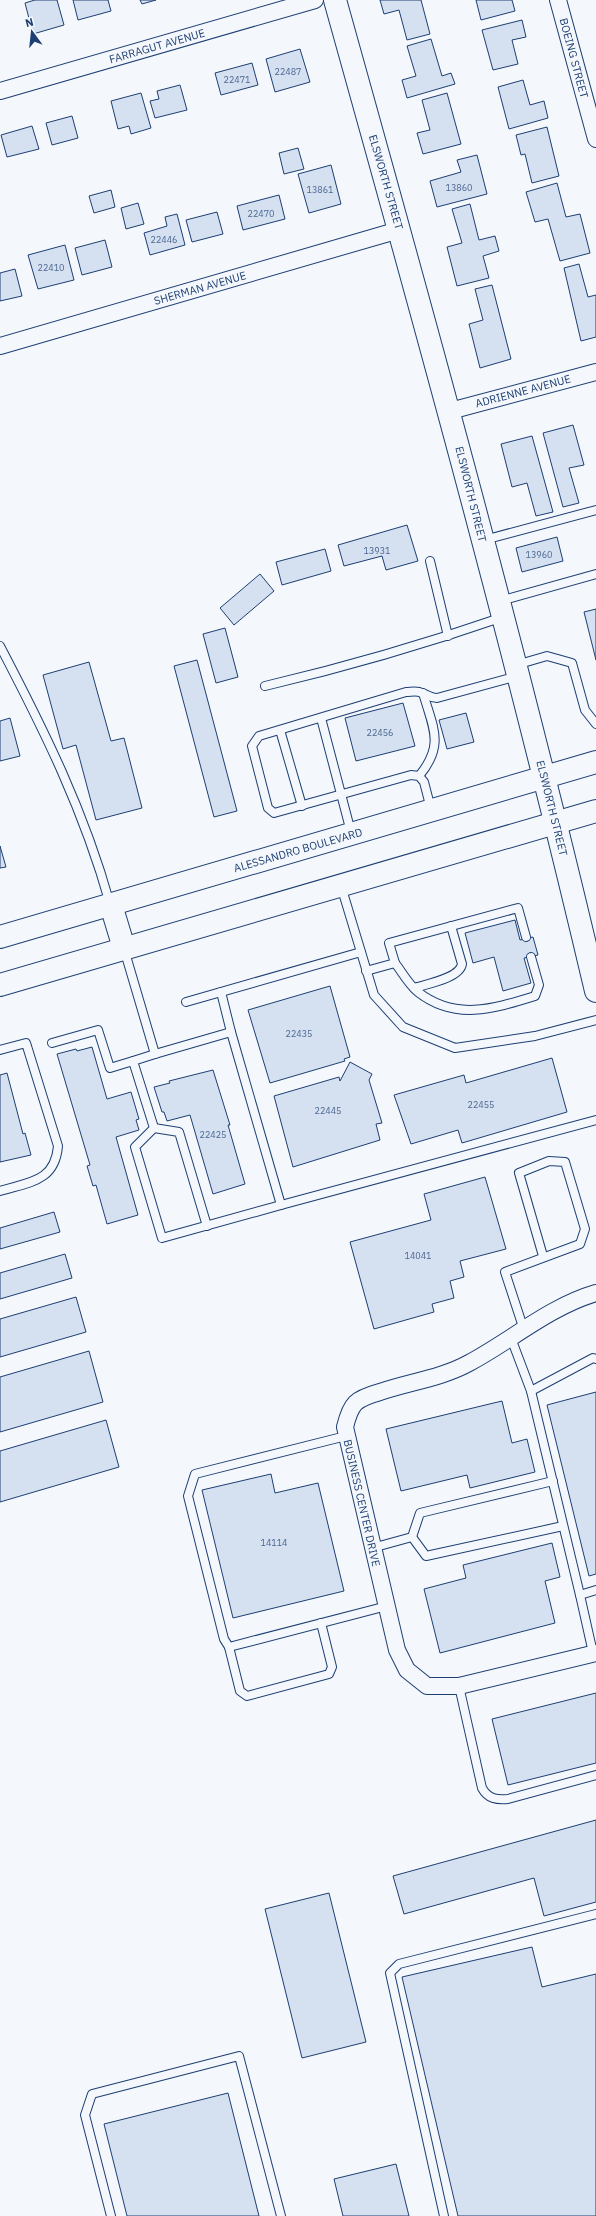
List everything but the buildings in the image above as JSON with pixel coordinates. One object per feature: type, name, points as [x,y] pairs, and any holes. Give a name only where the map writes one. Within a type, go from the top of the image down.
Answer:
[{"type":"main road","name":"ELSWORTH STREET","points":[[335,0],[450,411],[545,778],[596,992]]},
{"type":"main road","name":"ALESSANDRO BOULEVARD","points":[[0,937],[432,812],[596,762]]},
{"type":"main road","points":[[0,985],[596,811]]},
{"type":"main road","points":[[111,905],[124,948]]},
{"type":"street","name":"FARRAGUT AVENUE","points":[[0,91],[315,0]]},
{"type":"street","name":"BOEING STREET","points":[[558,0],[596,139]]},
{"type":"street","name":"SHERMAN AVENUE","points":[[0,346],[399,230]]},
{"type":"street","name":"ADRIENNE AVENUE","points":[[450,411],[596,372]]},
{"type":"street","name":"BUSINESS CENTER DRIVE","points":[[595,1653],[459,1686],[427,1686],[407,1670],[397,1650],[345,1427],[350,1408],[365,1396],[426,1379],[468,1364],[545,1315],[577,1298],[596,1293]]},
{"type":"lane","points":[[483,540],[596,510]]},
{"type":"lane","points":[[430,561],[448,636]]},
{"type":"lane","points":[[266,686],[318,673],[448,636],[501,609],[596,574]]},
{"type":"lane","points":[[0,646],[63,771],[99,863],[111,905]]},
{"type":"lane","points":[[432,812],[424,782],[419,776],[411,775],[274,813],[268,808],[252,746],[259,736],[406,692],[423,693],[429,698],[438,698],[517,670],[548,656],[572,663],[585,710],[596,724]]},
{"type":"lane","points":[[419,776],[428,765],[435,752],[435,733],[423,693]]},
{"type":"lane","points":[[321,718],[351,835]]},
{"type":"lane","points":[[280,730],[302,806]]},
{"type":"lane","points":[[341,886],[374,995],[403,1027],[455,1048],[535,1036],[596,1020]]},
{"type":"lane","points":[[526,937],[518,908],[389,943],[395,963],[416,991],[442,1007],[472,1011],[502,1006],[535,996],[539,986],[531,957]]},
{"type":"lane","points":[[414,988],[454,975],[462,968],[451,926]]},
{"type":"lane","points":[[124,948],[155,1054]]},
{"type":"lane","points":[[186,1002],[361,952]]},
{"type":"lane","points":[[366,971],[395,963]]},
{"type":"lane","points":[[220,992],[282,1205]]},
{"type":"lane","points":[[52,1043],[98,1030],[110,1068],[231,1032]]},
{"type":"lane","points":[[0,1050],[26,1043],[58,1146],[57,1160],[42,1178],[0,1191]]},
{"type":"lane","points":[[133,1061],[154,1128]]},
{"type":"lane","points":[[154,1128],[135,1147],[162,1238],[596,1120]]},
{"type":"lane","points":[[154,1128],[179,1132],[208,1226]]},
{"type":"lane","points":[[543,1256],[519,1173],[549,1161],[565,1162],[585,1229],[580,1244],[543,1256],[505,1272],[517,1334],[595,1653]]},
{"type":"lane","points":[[531,1391],[593,1358],[596,1359]]},
{"type":"lane","points":[[321,1623],[332,1667],[329,1674],[246,1696],[240,1690],[229,1646],[224,1639],[188,1496],[195,1474],[346,1436]]},
{"type":"lane","points":[[412,1537],[420,1512],[553,1481]]},
{"type":"lane","points":[[412,1537],[426,1556],[563,1526]]},
{"type":"lane","points":[[372,1548],[412,1537]]},
{"type":"lane","points":[[580,1595],[596,1590]]},
{"type":"lane","points":[[229,1646],[386,1606]]},
{"type":"lane","points":[[459,1686],[482,1788],[486,1795],[497,1800],[508,1799],[596,1775]]},
{"type":"lane","points":[[444,2216],[390,1973],[399,1964],[596,1914]]},
{"type":"lane","points":[[111,2216],[84,2115],[92,2094],[239,2056],[281,2216]]}]
